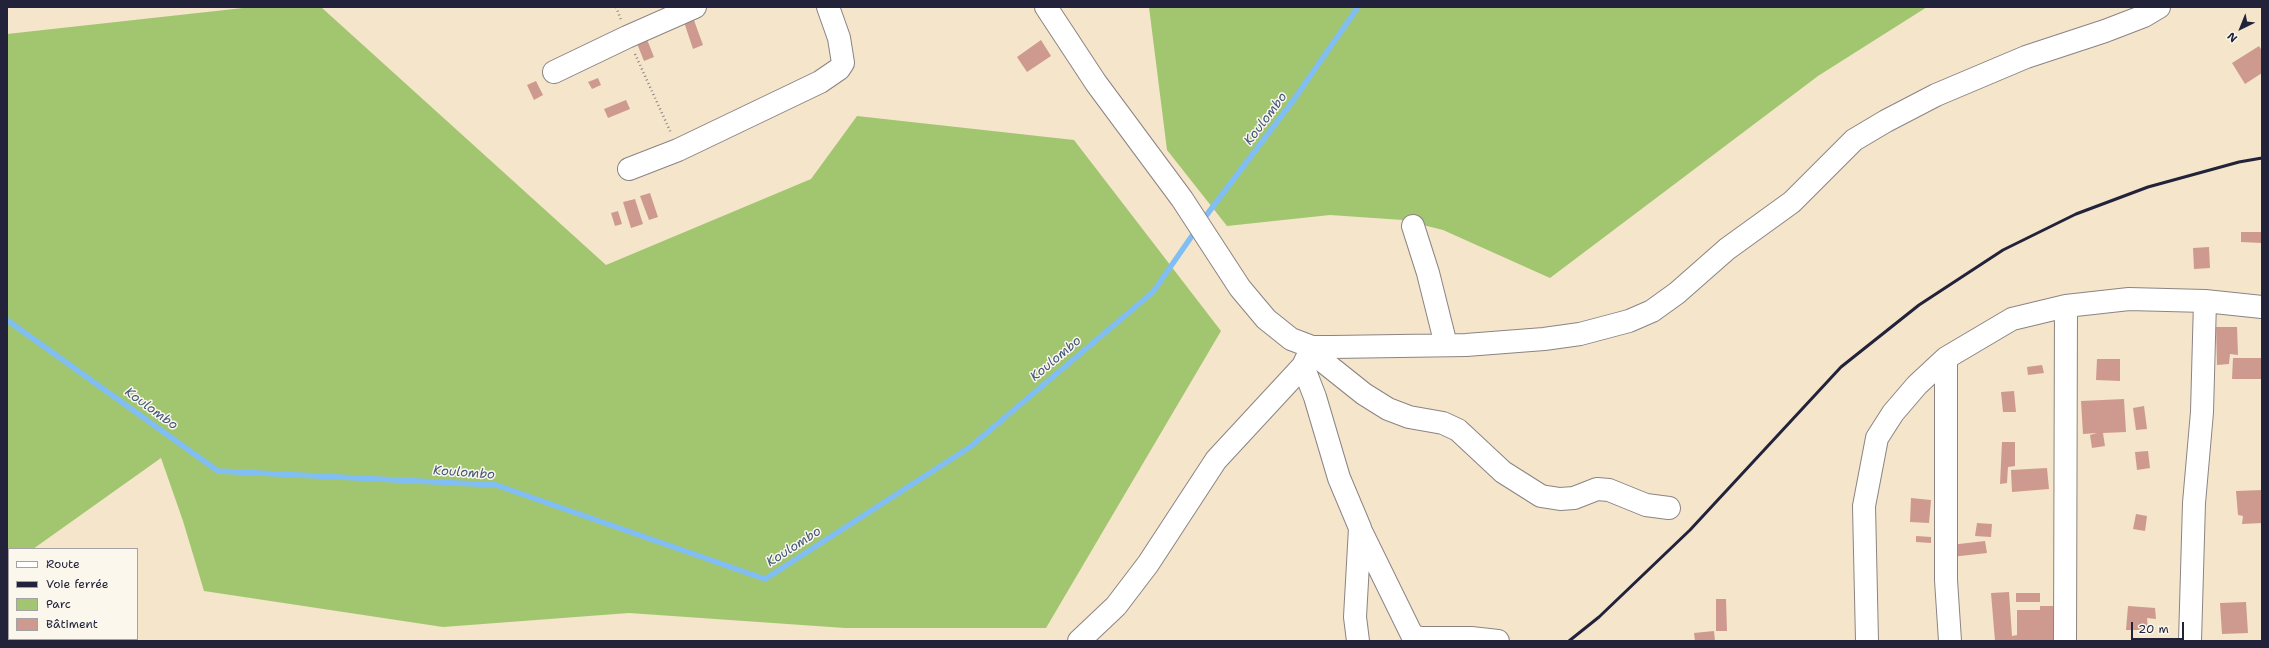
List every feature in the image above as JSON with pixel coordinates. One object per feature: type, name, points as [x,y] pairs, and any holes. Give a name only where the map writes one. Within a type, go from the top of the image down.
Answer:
[{"type":"street","points":[[554,72],[627,36],[695,7]]},
{"type":"street","points":[[629,169],[678,150],[820,82],[839,69],[842,62],[839,38],[828,7]]},
{"type":"street","points":[[1046,7],[1096,83],[1182,199],[1240,288],[1273,325],[1308,355],[1388,409],[1408,417],[1443,423],[1458,430],[1503,472],[1542,496],[1560,499],[1574,498],[1597,489],[1609,490],[1646,506],[1669,508]]},
{"type":"street","points":[[1080,641],[1096,627],[1125,594],[1148,564],[1216,460],[1308,355],[1544,339],[1580,334],[1629,321],[1652,310],[1676,293],[1728,250],[1792,202],[1854,140],[1886,121],[1936,95],[2026,57],[2105,31],[2144,16],[2159,7]]},
{"type":"street","points":[[1413,226],[1428,273],[1446,345]]},
{"type":"street","points":[[1867,641],[1864,506],[1877,438],[1893,413],[1917,384],[1946,358],[2012,319],[2066,306],[2129,299],[2205,301],[2262,307]]},
{"type":"street","points":[[2190,641],[2194,503],[2202,412],[2205,301]]},
{"type":"street","points":[[2065,641],[2066,306]]},
{"type":"street","points":[[1308,355],[1315,397],[1339,478],[1360,528],[1412,635],[1420,638],[1471,638],[1498,641]]},
{"type":"street","points":[[1946,358],[1946,580],[1950,641]]},
{"type":"street","points":[[1358,641],[1355,617],[1360,528]]},
{"type":"path","points":[[627,36],[678,150]]},
{"type":"green space","points":[[252,7],[321,7],[606,265],[811,179],[857,116],[1074,140],[1221,331],[1046,628],[845,628],[629,613],[443,627],[204,591],[183,521],[161,458],[34,548],[8,548],[8,554],[7,34]]},
{"type":"green space","points":[[1149,7],[1927,7],[1818,76],[1550,278],[1443,230],[1403,220],[1330,215],[1227,226],[1167,150]]},
{"type":"building","points":[[691,12],[703,45],[693,49],[682,16]]},
{"type":"building","points":[[646,37],[654,57],[644,61],[636,41]]},
{"type":"building","points":[[1041,40],[1051,56],[1027,72],[1017,57]]},
{"type":"building","points":[[2259,46],[2262,51],[2262,73],[2245,84],[2232,63]]},
{"type":"building","points":[[598,78],[601,85],[592,89],[588,82]]},
{"type":"building","points":[[536,81],[543,95],[534,100],[527,85]]},
{"type":"building","points":[[626,100],[630,109],[608,118],[604,109]]},
{"type":"building","points":[[650,193],[658,217],[649,220],[640,196]]},
{"type":"building","points":[[635,199],[643,224],[631,228],[623,202]]},
{"type":"building","points":[[618,211],[622,224],[615,226],[611,213]]},
{"type":"building","points":[[2241,232],[2262,232],[2262,243],[2241,242]]},
{"type":"building","points":[[2209,247],[2210,268],[2194,269],[2193,248]]},
{"type":"building","points":[[2216,327],[2237,327],[2238,355],[2230,354],[2229,364],[2217,365]]},
{"type":"building","points":[[2233,358],[2262,358],[2262,379],[2232,379]]},
{"type":"building","points":[[2097,359],[2120,359],[2120,381],[2096,380]]},
{"type":"building","points":[[2042,365],[2044,373],[2028,375],[2027,367]]},
{"type":"building","points":[[2014,391],[2016,412],[2003,412],[2001,392]]},
{"type":"building","points":[[2124,399],[2126,432],[2103,433],[2105,446],[2092,448],[2090,435],[2097,433],[2083,434],[2081,401]]},
{"type":"building","points":[[2144,406],[2147,429],[2136,430],[2133,408]]},
{"type":"building","points":[[2002,442],[2015,442],[2015,466],[2008,467],[2007,483],[2000,484]]},
{"type":"building","points":[[2148,451],[2150,468],[2137,470],[2135,452]]},
{"type":"building","points":[[2047,468],[2049,489],[2012,492],[2011,470]]},
{"type":"building","points":[[2262,490],[2262,523],[2242,524],[2243,516],[2238,515],[2236,491]]},
{"type":"building","points":[[1911,498],[1931,500],[1929,523],[1910,522]]},
{"type":"building","points":[[2136,514],[2147,516],[2145,531],[2133,529]]},
{"type":"building","points":[[1977,523],[1992,524],[1991,537],[1975,536]]},
{"type":"building","points":[[1916,536],[1931,537],[1931,543],[1916,542]]},
{"type":"building","points":[[1985,541],[1987,553],[1951,557],[1950,545]]},
{"type":"building","points":[[2009,592],[2012,636],[2017,635],[2017,610],[2040,610],[2040,606],[2053,606],[2055,641],[1995,641],[1991,593]]},
{"type":"building","points":[[2016,593],[2040,593],[2040,602],[2016,602]]},
{"type":"building","points":[[1716,599],[1726,599],[1727,631],[1716,631]]},
{"type":"building","points":[[2246,602],[2248,633],[2222,634],[2220,603]]},
{"type":"building","points":[[2128,606],[2155,608],[2156,619],[2147,618],[2148,630],[2126,630]]},
{"type":"building","points":[[1714,631],[1715,641],[1695,641],[1694,633]]},
{"type":"waterway","name":"Koulombo","points":[[1202,221],[1295,98],[1358,7]]},
{"type":"waterway","name":"Koulombo","points":[[7,320],[218,471],[496,485],[765,579],[970,447],[1153,292],[1196,230]]},
{"type":"railway","points":[[1569,641],[1599,617],[1690,530],[1841,367],[1919,305],[2003,250],[2076,214],[2148,187],[2239,162],[2262,158]]}]
